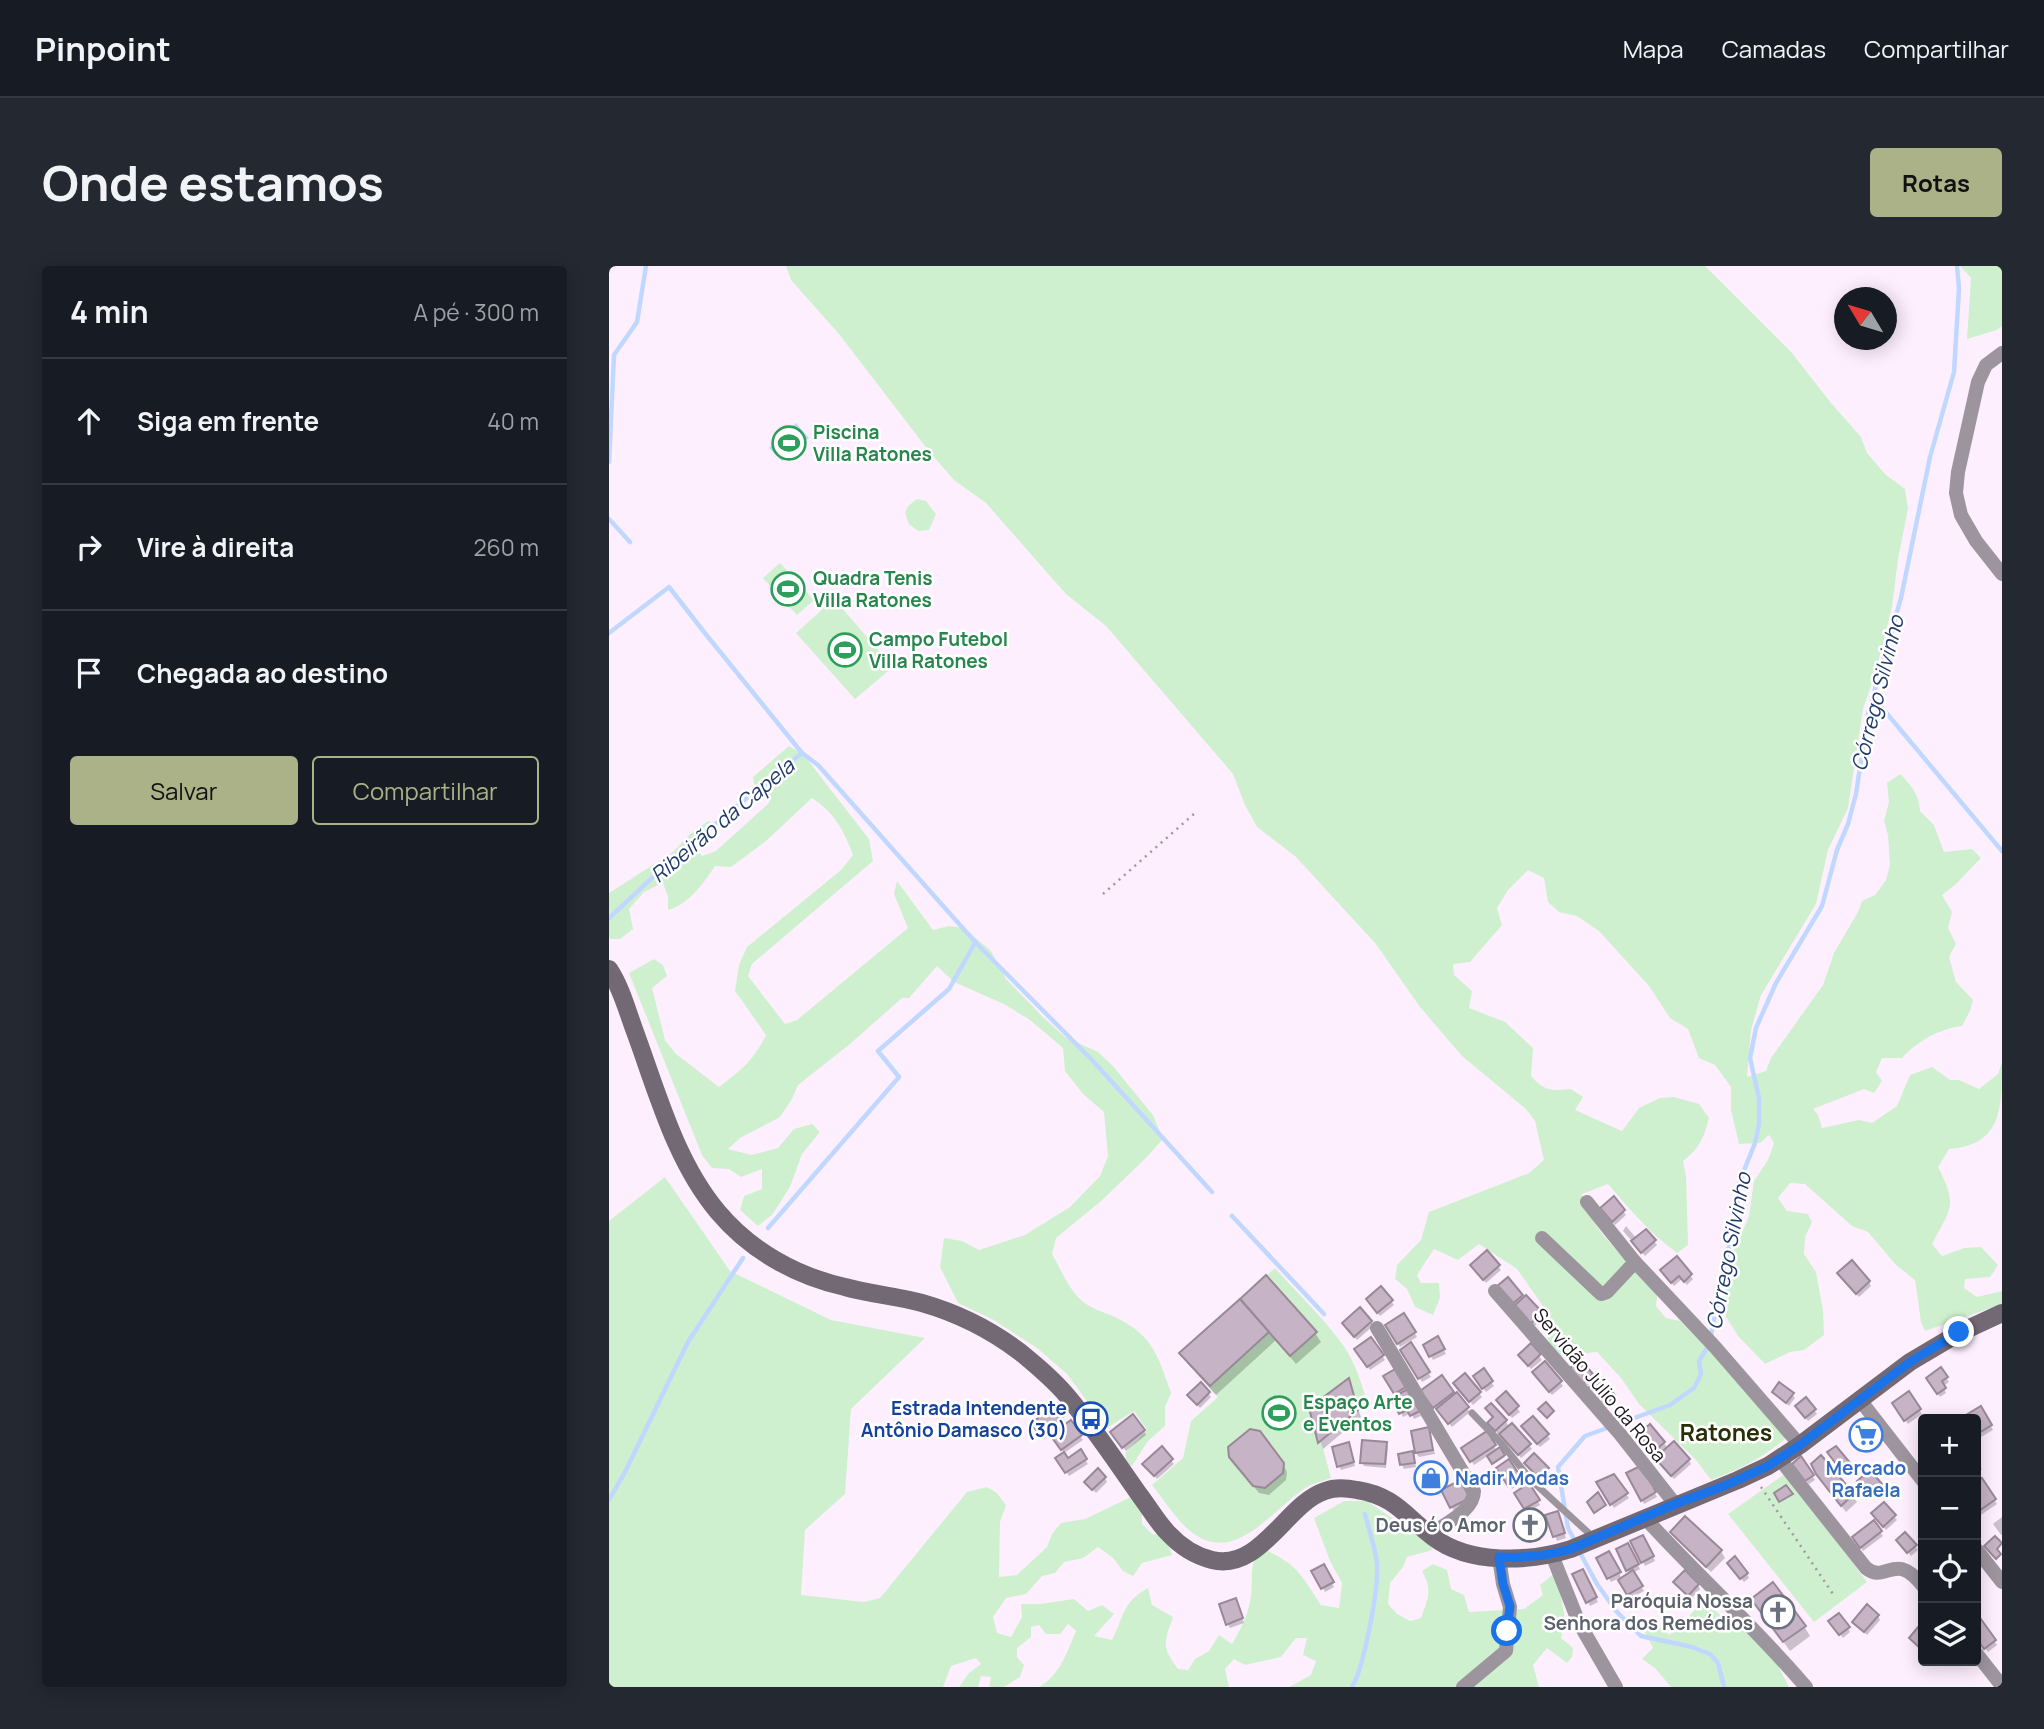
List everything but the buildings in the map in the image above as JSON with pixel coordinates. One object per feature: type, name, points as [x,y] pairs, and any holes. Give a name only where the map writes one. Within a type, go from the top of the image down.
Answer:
[{"type":"main road","points":[[609,969],[676,1144],[717,1211],[745,1241],[793,1270],[820,1280],[922,1303],[949,1312],[1017,1349],[1068,1396],[1160,1523],[1181,1545],[1216,1562],[1234,1560],[1266,1540],[1308,1500],[1323,1491],[1339,1488],[1355,1489],[1385,1498],[1399,1506],[1444,1545],[1468,1553],[1519,1558],[1552,1555],[1585,1544],[1752,1474],[1800,1445],[1934,1346],[2002,1313]]},
{"type":"street","points":[[2002,353],[1986,365],[1978,382],[1958,472],[1956,493],[1961,515],[1976,541],[2002,574]]},
{"type":"street","points":[[1587,1202],[1635,1262],[1715,1347],[1800,1445]]},
{"type":"street","points":[[1542,1238],[1601,1294],[1607,1292],[1635,1262]]},
{"type":"street","name":"Servidão Júlio da Rosa","points":[[1495,1291],[1620,1434],[1675,1504]]},
{"type":"street","points":[[1377,1328],[1474,1491],[1469,1505],[1430,1535]]},
{"type":"street","points":[[1860,1400],[1919,1477]]},
{"type":"street","points":[[1779,1458],[1866,1568],[1877,1573],[1902,1567],[1908,1569],[1918,1580]]},
{"type":"street","points":[[1645,1518],[1683,1560],[1780,1656],[1806,1687]]},
{"type":"street","points":[[1552,1555],[1579,1623],[1616,1687]]},
{"type":"street","points":[[1981,1555],[2002,1582]]},
{"type":"street","points":[[1463,1687],[1506,1651],[1510,1606],[1499,1557]]},
{"type":"street","points":[[1981,1659],[2002,1686]]},
{"type":"lane","points":[[1472,1413],[1531,1479],[1579,1524],[1585,1544]]},
{"type":"path","points":[[1103,894],[1195,814]]},
{"type":"path","points":[[1752,1474],[1835,1597]]},
{"type":"green space","points":[[786,266],[1705,266],[1792,353],[1861,437],[1867,453],[1885,474],[1905,489],[1908,509],[1892,607],[1876,671],[1863,709],[1848,808],[1828,850],[1816,904],[1761,995],[1751,1030],[1747,1077],[1766,1071],[1771,1058],[1823,985],[1834,953],[1862,901],[1875,895],[1886,880],[1890,865],[1884,821],[1889,802],[1887,783],[1900,774],[1914,791],[1920,811],[1934,825],[1944,852],[1972,849],[1981,858],[1942,895],[1952,912],[1948,928],[1956,944],[1949,957],[1956,982],[1973,1000],[1962,1026],[1929,1037],[1902,1058],[1882,1058],[1876,1072],[1882,1081],[1874,1093],[1864,1089],[1813,1109],[1822,1128],[1859,1120],[1872,1123],[1897,1106],[1910,1075],[1932,1067],[1950,1080],[1959,1080],[1979,1089],[1998,1074],[2002,1062],[1999,1109],[1989,1132],[1980,1140],[1966,1146],[1949,1149],[1938,1167],[1948,1190],[1950,1207],[1932,1244],[1942,1256],[1964,1248],[1981,1247],[1998,1265],[1990,1277],[1965,1279],[1964,1288],[1977,1297],[2002,1291],[2002,1304],[1925,1331],[1921,1322],[1915,1280],[1896,1265],[1868,1232],[1852,1226],[1805,1184],[1790,1183],[1778,1198],[1787,1211],[1808,1214],[1812,1222],[1805,1237],[1804,1254],[1816,1272],[1823,1310],[1824,1335],[1804,1350],[1790,1352],[1765,1364],[1738,1336],[1726,1317],[1724,1291],[1731,1258],[1749,1216],[1754,1181],[1768,1160],[1774,1143],[1769,1135],[1760,1143],[1739,1144],[1731,1110],[1731,1087],[1715,1065],[1699,1058],[1688,1029],[1670,1018],[1649,986],[1599,931],[1577,916],[1559,912],[1548,902],[1544,878],[1528,870],[1508,890],[1497,908],[1502,925],[1470,962],[1453,964],[1454,975],[1472,991],[1469,1008],[1505,1022],[1533,1048],[1531,1076],[1540,1085],[1553,1090],[1571,1089],[1583,1097],[1575,1110],[1622,1131],[1639,1108],[1660,1098],[1674,1097],[1699,1104],[1709,1118],[1697,1147],[1683,1161],[1686,1176],[1688,1245],[1677,1253],[1667,1246],[1608,1184],[1582,1194],[1586,1208],[1602,1234],[1658,1289],[1656,1306],[1666,1318],[1680,1321],[1714,1354],[1787,1437],[1751,1462],[1711,1480],[1696,1460],[1639,1404],[1621,1378],[1597,1352],[1559,1356],[1547,1336],[1547,1312],[1517,1269],[1479,1244],[1458,1260],[1434,1249],[1417,1275],[1421,1283],[1439,1283],[1440,1298],[1433,1315],[1415,1307],[1407,1289],[1395,1279],[1397,1265],[1421,1240],[1429,1212],[1529,1173],[1544,1160],[1535,1121],[1526,1109],[1462,1056],[1420,1007],[1375,943],[1295,856],[1257,827],[1233,774],[1106,626],[1066,594],[986,503],[954,480],[839,334],[791,280]]},
{"type":"green space","points":[[1960,266],[2002,266],[2002,326],[1997,330],[1967,339],[1971,278]]},
{"type":"green space","points":[[917,499],[926,501],[936,514],[929,530],[918,531],[909,524],[905,513],[908,506]]},
{"type":"green space","name":"Quadra Tenis Villa Ratones","points":[[780,563],[814,600],[797,615],[763,578]]},
{"type":"green space","name":"Campo Futebol Villa Ratones","points":[[834,599],[893,667],[855,699],[796,633]]},
{"type":"green space","points":[[789,746],[803,754],[869,839],[873,861],[752,964],[748,976],[785,1024],[797,1020],[908,928],[894,894],[897,881],[933,930],[949,926],[964,928],[991,951],[1006,979],[1043,1017],[1065,1037],[1098,1052],[1153,1115],[1163,1139],[1100,1202],[1056,1238],[1052,1254],[1067,1282],[1081,1300],[1138,1331],[1158,1357],[1171,1393],[1165,1407],[1165,1426],[1148,1441],[1132,1466],[1127,1464],[1125,1453],[1147,1430],[1134,1411],[1107,1428],[1067,1374],[1037,1348],[992,1319],[958,1303],[940,1267],[944,1238],[962,1241],[979,1250],[1025,1235],[1070,1207],[1100,1176],[1108,1156],[1104,1112],[1083,1094],[1065,1071],[1063,1048],[1030,1020],[1004,1004],[954,982],[937,966],[909,998],[902,998],[798,1085],[780,1117],[740,1138],[728,1149],[751,1155],[778,1148],[794,1129],[812,1124],[820,1132],[802,1154],[790,1187],[772,1215],[758,1226],[740,1210],[744,1196],[762,1189],[762,1169],[741,1177],[729,1169],[712,1168],[702,1155],[629,973],[654,959],[663,965],[667,976],[652,988],[665,1040],[676,1054],[719,1087],[746,1064],[766,1035],[735,991],[739,965],[747,947],[841,870],[853,855],[837,823],[826,809],[812,798],[766,841],[731,867],[715,866],[695,892],[675,907],[668,910],[668,897],[663,883],[644,892],[629,909],[633,929],[620,939],[609,937],[609,893],[673,852],[690,834],[708,821],[715,824],[694,847],[702,856],[716,851],[769,803],[766,795],[756,792],[753,777]]},
{"type":"green space","points":[[665,1177],[730,1271],[831,1320],[925,1338],[851,1409],[845,1494],[805,1530],[801,1595],[864,1602],[880,1598],[967,1492],[987,1487],[997,1493],[1006,1505],[1000,1522],[999,1577],[1017,1575],[1047,1547],[1052,1534],[1061,1523],[1085,1519],[1133,1496],[1142,1509],[1142,1524],[1152,1534],[1165,1535],[1172,1555],[1142,1563],[1133,1576],[1123,1571],[1113,1558],[1098,1547],[1083,1558],[1064,1562],[1055,1573],[1042,1576],[1026,1594],[1006,1598],[993,1617],[997,1633],[1011,1637],[1022,1617],[1021,1604],[1074,1599],[1088,1611],[1102,1605],[1114,1614],[1094,1636],[1112,1640],[1128,1605],[1148,1588],[1152,1605],[1173,1617],[1166,1639],[1169,1655],[1178,1669],[1188,1670],[1195,1659],[1209,1651],[1219,1635],[1232,1644],[1247,1613],[1252,1567],[1262,1548],[1291,1565],[1321,1605],[1339,1608],[1342,1583],[1330,1561],[1314,1518],[1344,1501],[1367,1501],[1429,1543],[1433,1550],[1407,1557],[1403,1567],[1390,1583],[1388,1604],[1397,1614],[1410,1621],[1421,1618],[1428,1589],[1422,1571],[1433,1564],[1447,1570],[1451,1589],[1464,1595],[1469,1612],[1524,1609],[1543,1595],[1540,1585],[1556,1572],[1565,1618],[1561,1638],[1573,1648],[1572,1657],[1567,1663],[1547,1648],[1533,1665],[1539,1687],[1289,1687],[1311,1675],[1316,1661],[1303,1655],[1307,1638],[1296,1638],[1281,1657],[1245,1665],[1234,1659],[1225,1669],[1229,1687],[1039,1687],[1058,1670],[1066,1655],[1076,1631],[1068,1624],[1060,1634],[1046,1634],[1039,1625],[1031,1627],[1031,1637],[1017,1648],[1017,1657],[1024,1665],[1020,1677],[1004,1687],[989,1687],[991,1677],[981,1676],[978,1687],[959,1687],[969,1673],[981,1664],[976,1658],[951,1666],[943,1687],[609,1687],[609,1221]]},
{"type":"green space","name":"Espaço Arte e Eventos","points":[[1275,1268],[1345,1348],[1356,1368],[1368,1404],[1321,1441],[1331,1478],[1304,1489],[1250,1533],[1236,1540],[1221,1543],[1206,1540],[1185,1526],[1152,1485],[1183,1458],[1191,1421],[1218,1397],[1179,1353]]},
{"type":"green space","points":[[1786,1473],[1867,1582],[1814,1622],[1728,1514]]},
{"type":"green space","points":[[1698,1606],[1710,1606],[1729,1623],[1755,1634],[1772,1654],[1789,1687],[1671,1687],[1655,1668],[1642,1659],[1653,1648],[1638,1619],[1654,1620],[1669,1635]]},
{"type":"water","name":"Piscina Villa Ratones","points":[[796,423],[809,438],[782,461],[769,448]]},
{"type":"waterway","points":[[609,462],[614,355],[637,322],[646,266]]},
{"type":"waterway","name":"Córrego Silvinho","points":[[1711,1336],[1724,1265],[1736,1221],[1739,1183],[1755,1143],[1759,1124],[1759,1098],[1750,1058],[1756,1028],[1776,983],[1822,906],[1856,794],[1868,714],[1901,598],[1930,457],[1954,372],[1959,288],[1957,266]]},
{"type":"waterway","name":"Ribeirão da Capela","points":[[609,519],[630,542]]},
{"type":"waterway","name":"Ribeirão da Capela","points":[[609,633],[669,587],[802,753],[668,863],[609,918]]},
{"type":"waterway","points":[[1873,697],[2002,851]]},
{"type":"waterway","points":[[802,753],[818,765],[976,943],[1092,1060],[1212,1192]]},
{"type":"waterway","name":"Ribeirão da Capela","points":[[768,1228],[899,1077],[878,1051],[949,989],[975,943]]},
{"type":"waterway","points":[[1232,1216],[1324,1314]]},
{"type":"waterway","name":"Ribeirão da Capela","points":[[609,1500],[688,1342],[743,1258]]},
{"type":"waterway","name":"Córrego Silvinho","points":[[1575,1541],[1568,1528],[1558,1467],[1585,1436],[1670,1405],[1694,1388],[1701,1374],[1699,1361],[1709,1345]]},
{"type":"waterway","points":[[1352,1687],[1366,1646],[1377,1574],[1376,1557],[1365,1514]]},
{"type":"waterway","name":"Córrego Silvinho","points":[[1578,1549],[1597,1584],[1617,1612],[1641,1636],[1692,1647],[1710,1654],[1718,1663],[1724,1687]]},
{"type":"place","name":"Piscina Villa Ratones","points":[[789,443]]},
{"type":"place","name":"Quadra Tenis Villa Ratones","points":[[788,589]]},
{"type":"place","name":"Campo Futebol Villa Ratones","points":[[845,650]]},
{"type":"place","name":"Espaço Arte e Eventos","points":[[1279,1413]]},
{"type":"place","name":"Estrada Intendente Antônio Damasco (30)","points":[[1091,1419]]},
{"type":"place","name":"Mercado Rafaela","points":[[1866,1435]]},
{"type":"place","name":"Nadir Modas","points":[[1431,1478]]},
{"type":"place","name":"Deus é o Amor","points":[[1530,1525]]},
{"type":"place","name":"Paróquia Nossa Senhora dos Remédios","points":[[1778,1612]]},
{"type":"district","name":"Ratones","points":[[1726,1432]]},
{"type":"route","points":[[1507,1631],[1510,1606],[1499,1557],[1552,1555],[1571,1549],[1752,1474],[1800,1445],[1910,1362],[1959,1332]]}]
